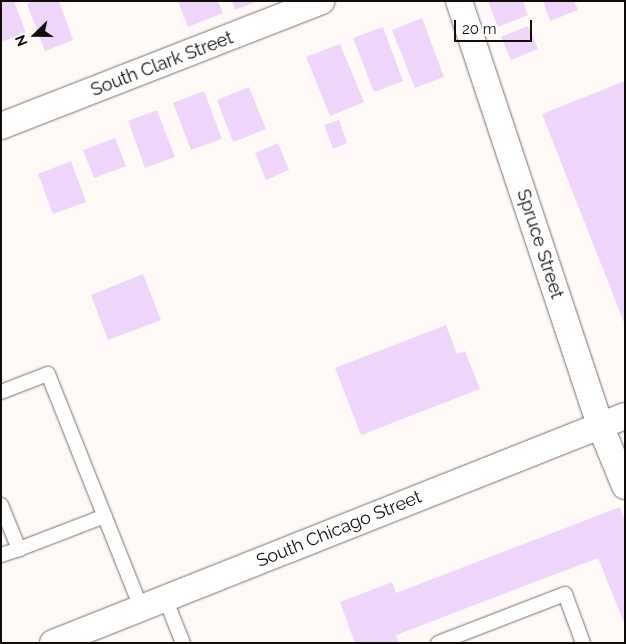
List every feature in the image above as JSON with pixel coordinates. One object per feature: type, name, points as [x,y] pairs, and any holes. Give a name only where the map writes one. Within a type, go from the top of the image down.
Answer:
[{"type":"street","name":"South Clark Street","points":[[1,126],[322,1]]},
{"type":"street","name":"Spruce Street","points":[[459,1],[600,425],[625,486]]},
{"type":"street","name":"South Chicago Street","points":[[53,643],[625,416]]},
{"type":"lane","points":[[1,392],[48,374],[141,608]]},
{"type":"lane","points":[[1,505],[18,549]]},
{"type":"lane","points":[[1,555],[105,516]]},
{"type":"lane","points":[[438,643],[565,594],[583,643]]},
{"type":"lane","points":[[165,598],[183,643]]},
{"type":"building","points":[[1,1],[14,1],[26,33],[1,42]]},
{"type":"building","points":[[33,1],[59,1],[73,40],[45,51],[27,4]]},
{"type":"building","points":[[178,1],[218,1],[223,13],[188,27]]},
{"type":"building","points":[[232,1],[258,1],[235,10]]},
{"type":"building","points":[[488,1],[523,1],[528,15],[498,27]]},
{"type":"building","points":[[543,1],[574,1],[578,10],[550,21]]},
{"type":"building","points":[[422,18],[444,77],[415,88],[392,30]]},
{"type":"building","points":[[528,26],[538,49],[511,60],[501,37]]},
{"type":"building","points":[[383,27],[403,81],[374,92],[353,38]]},
{"type":"building","points":[[340,44],[364,102],[330,116],[306,57]]},
{"type":"building","points":[[625,81],[625,325],[542,114]]},
{"type":"building","points":[[249,87],[266,129],[233,142],[217,100]]},
{"type":"building","points":[[204,91],[222,139],[191,150],[173,103]]},
{"type":"building","points":[[157,110],[175,157],[145,168],[128,121]]},
{"type":"building","points":[[339,120],[347,143],[333,149],[324,125]]},
{"type":"building","points":[[115,138],[126,166],[94,178],[83,150]]},
{"type":"building","points":[[278,143],[289,170],[266,180],[255,153]]},
{"type":"building","points":[[71,161],[86,202],[53,214],[38,174]]},
{"type":"building","points":[[143,274],[161,320],[108,340],[91,295]]},
{"type":"building","points":[[446,325],[457,354],[465,351],[480,389],[361,435],[335,368]]},
{"type":"building","points":[[620,507],[625,521],[625,625],[598,558],[396,635],[399,643],[355,643],[340,602],[392,582],[396,593]]}]
